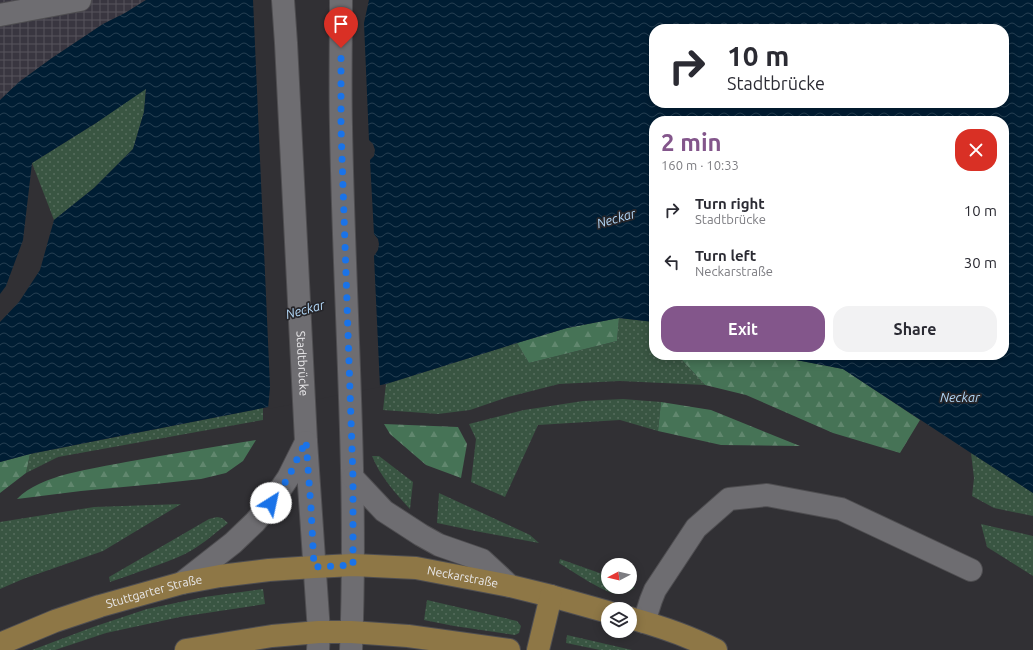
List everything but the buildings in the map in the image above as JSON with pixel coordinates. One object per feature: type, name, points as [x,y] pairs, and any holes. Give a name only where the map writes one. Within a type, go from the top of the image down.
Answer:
[{"type":"main road","name":"Neckarstraße","points":[[314,567],[353,565],[416,568],[510,586],[601,610]]},
{"type":"main road","name":"Stuttgarter Straße","points":[[0,644],[55,621],[100,606],[182,583],[220,576],[269,570],[314,567]]},
{"type":"main road","points":[[538,650],[551,596]]},
{"type":"main road","points":[[637,620],[699,642],[716,650]]},
{"type":"main road","points":[[190,650],[272,636],[319,641],[351,641],[408,636],[509,650]]},
{"type":"street","points":[[0,15],[80,0]]},
{"type":"street","name":"Stadtbrücke","points":[[283,0],[306,441],[319,641]]},
{"type":"street","points":[[341,0],[341,128],[353,478],[351,641]]},
{"type":"street","points":[[182,583],[233,543],[255,522],[271,503],[288,478],[306,441]]},
{"type":"street","points":[[353,478],[384,512],[439,545],[482,560],[510,586]]},
{"type":"street","points":[[637,620],[696,528],[729,499],[767,495],[841,509],[971,570]]},
{"type":"shaded area","points":[[0,0],[146,0],[103,24],[52,58],[19,82],[0,100]]},
{"type":"green space","points":[[146,88],[144,112],[133,149],[94,188],[54,220],[32,163],[96,123]]},
{"type":"green space","points":[[619,318],[649,321],[649,360],[682,360],[705,385],[620,381],[559,384],[508,397],[470,410],[438,414],[383,410],[386,384],[517,343],[529,363],[617,341]]},
{"type":"green space","points":[[619,318],[617,341],[529,363],[517,343],[567,328]]},
{"type":"green space","points":[[682,360],[796,360],[843,369],[920,420],[900,453],[833,433],[746,395],[705,385]]},
{"type":"green space","points":[[623,399],[661,402],[658,431],[620,420],[538,425],[505,497],[471,482],[476,439],[469,424],[524,410],[583,401]]},
{"type":"green space","points":[[661,402],[711,410],[800,446],[721,445],[658,431]]},
{"type":"green space","points":[[263,408],[263,420],[58,457],[26,473],[30,454]]},
{"type":"green space","points":[[384,424],[458,427],[467,444],[461,478],[426,465],[390,434]]},
{"type":"green space","points":[[256,440],[243,461],[226,473],[201,479],[17,499],[27,491],[53,478],[83,470]]},
{"type":"green space","points":[[971,453],[1033,493],[1033,516],[994,508],[972,496],[974,478]]},
{"type":"green space","points":[[30,454],[26,473],[0,493],[0,462]]},
{"type":"green space","points":[[372,456],[379,456],[413,482],[410,509],[393,490]]},
{"type":"green space","points":[[439,493],[530,535],[539,543],[437,523]]},
{"type":"green space","points":[[181,504],[103,551],[23,579],[0,589],[0,522],[94,507]]},
{"type":"green space","points":[[217,517],[222,518],[228,523],[191,551],[167,562],[110,582],[109,577],[209,519]]},
{"type":"green space","points":[[981,524],[1033,536],[1033,576],[987,547]]},
{"type":"green space","points":[[560,559],[601,574],[601,588],[588,581],[559,563]]},
{"type":"green space","points":[[263,589],[265,604],[180,617],[106,633],[55,650],[32,650],[147,609],[204,597]]},
{"type":"green space","points":[[427,600],[517,621],[521,626],[519,633],[515,635],[424,620]]},
{"type":"green space","points":[[567,635],[632,650],[600,650],[566,643]]},
{"type":"water","name":"Neckar","points":[[146,0],[1033,0],[1033,493],[843,369],[796,360],[1009,360],[1009,116],[649,116],[649,321],[619,318],[567,328],[386,384],[30,454],[0,462],[0,322],[19,302],[40,270],[54,220],[94,188],[133,149],[144,112],[146,89],[96,123],[32,163],[23,240],[6,286],[0,294],[0,100],[19,82],[103,24]]},
{"type":"pier","points":[[253,0],[369,0],[364,23],[369,140],[373,144],[375,150],[374,156],[370,160],[374,234],[378,239],[379,244],[378,250],[374,256],[380,387],[268,409],[270,387]]},
{"type":"route","points":[[271,503],[288,478],[306,441],[314,567],[353,565],[353,478],[341,128],[341,48]]}]
